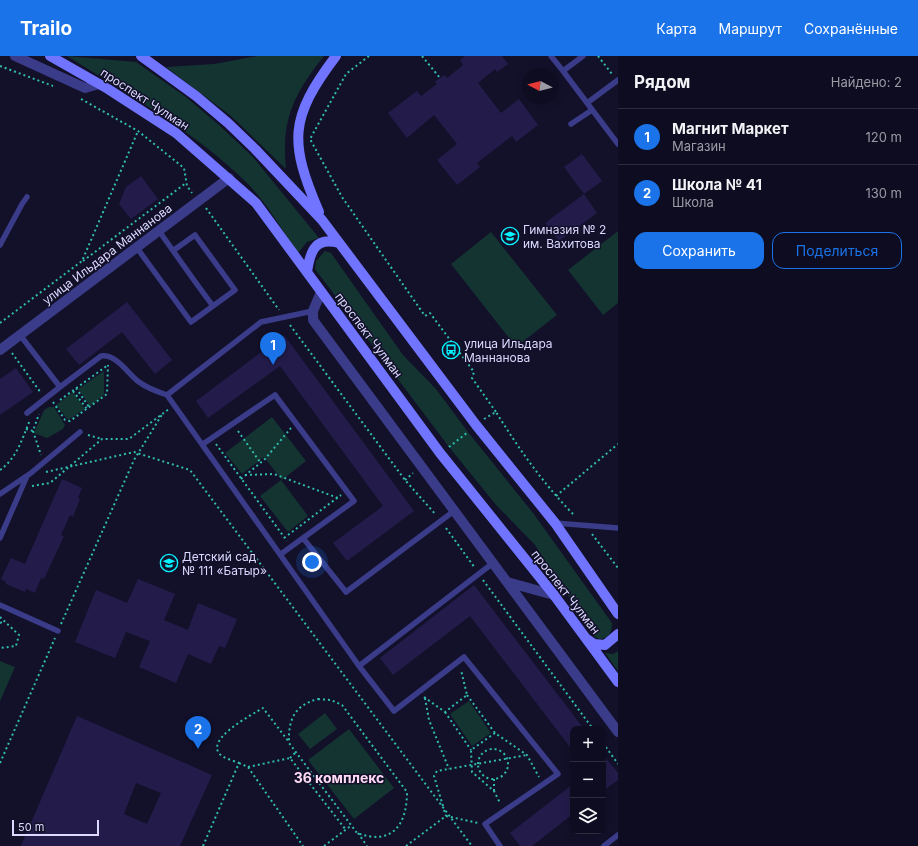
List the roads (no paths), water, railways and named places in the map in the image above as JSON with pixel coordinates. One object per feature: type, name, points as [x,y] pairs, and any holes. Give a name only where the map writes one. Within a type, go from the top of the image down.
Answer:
[{"type":"main road","name":"проспект Чулман","points":[[50,56],[99,84],[176,133],[256,203],[440,453],[554,596],[618,682]]},
{"type":"main road","points":[[141,56],[196,96],[228,123],[255,149],[322,220],[476,425],[555,523],[618,614]]},
{"type":"main road","points":[[322,220],[305,181],[299,160],[297,136],[304,106],[319,78],[336,56]]},
{"type":"main road","points":[[307,272],[310,253],[317,246],[329,242],[340,243]]},
{"type":"main road","points":[[585,638],[594,644],[605,644],[618,634]]},
{"type":"street","points":[[15,56],[84,88],[99,84]]},
{"type":"street","name":"улица Ильдара Маннанова","points":[[0,350],[229,178]]},
{"type":"street","points":[[321,292],[312,311],[313,320],[618,732]]},
{"type":"street","points":[[507,582],[554,596]]},
{"type":"lane","points":[[551,56],[617,140]]},
{"type":"lane","points":[[563,71],[583,56]]},
{"type":"lane","points":[[587,103],[618,81]]},
{"type":"lane","points":[[571,124],[592,110]]},
{"type":"lane","points":[[0,245],[22,204],[27,198]]},
{"type":"lane","points":[[159,231],[174,250],[179,262],[213,306]]},
{"type":"lane","points":[[136,248],[192,322],[235,290],[195,235],[174,250]]},
{"type":"lane","points":[[168,395],[261,322],[312,311]]},
{"type":"lane","points":[[20,335],[60,387]]},
{"type":"lane","points":[[27,413],[101,356],[107,356],[116,360],[139,382],[168,395],[359,666],[394,711],[464,657],[558,774],[485,824],[500,846]]},
{"type":"lane","points":[[203,444],[275,395],[354,501],[281,554]]},
{"type":"lane","points":[[0,494],[27,476],[80,432]]},
{"type":"lane","points":[[0,538],[2,526],[27,476]]},
{"type":"lane","points":[[303,538],[346,592],[454,511]]},
{"type":"lane","points":[[555,523],[618,528]]},
{"type":"lane","points":[[359,666],[492,563]]},
{"type":"lane","points":[[0,605],[58,631]]},
{"type":"lane","points":[[604,846],[618,835]]},
{"type":"place","name":"Гимназия № 2 им. Вахитова","points":[[510,236]]},
{"type":"place","name":"улица Ильдара Маннанова","points":[[451,350]]},
{"type":"place","name":"Магнит Маркет","points":[[273,365]]},
{"type":"place","name":"Детский сад № 111 «Батыр»","points":[[169,563]]},
{"type":"place","name":"Школа № 41","points":[[198,749]]},
{"type":"district","name":"36 комплекс","points":[[339,777]]}]
